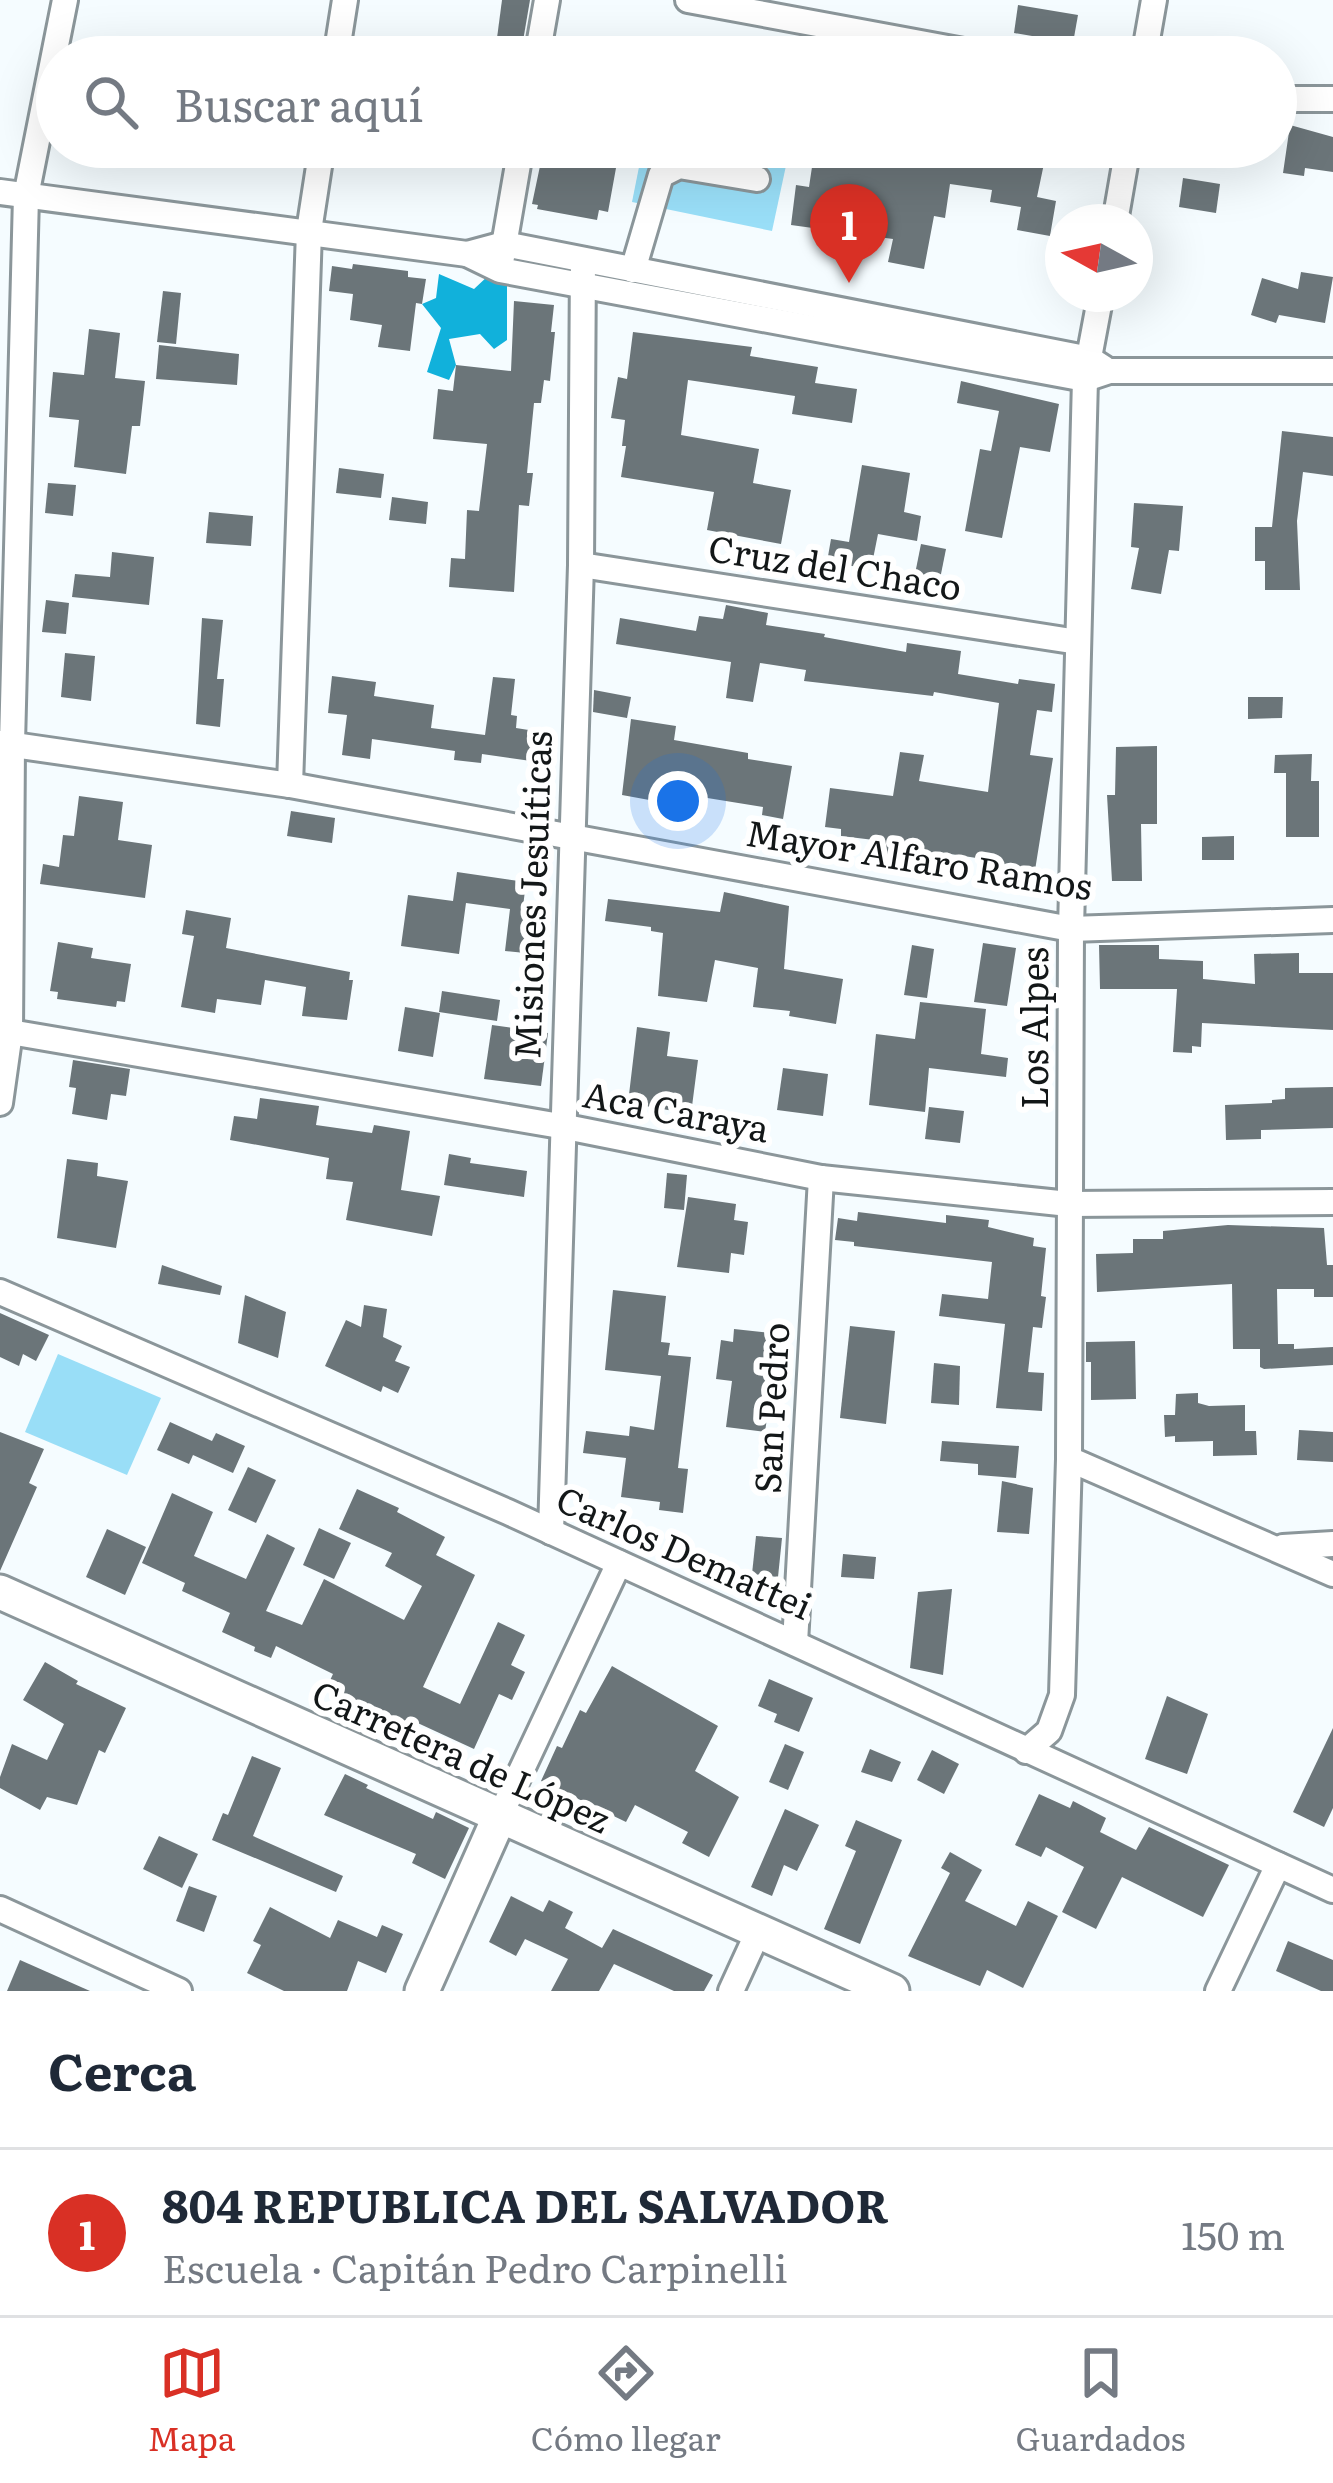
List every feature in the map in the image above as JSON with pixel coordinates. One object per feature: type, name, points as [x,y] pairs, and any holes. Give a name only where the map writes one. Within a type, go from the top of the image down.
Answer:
[{"type":"main road","name":"Carretera de López","points":[[0,1592],[892,1991]]},
{"type":"main road","points":[[422,1991],[499,1818]]},
{"type":"street","points":[[57,36],[64,0]]},
{"type":"street","points":[[339,36],[345,0]]},
{"type":"street","points":[[541,36],[547,0]]},
{"type":"street","points":[[688,0],[883,36]]},
{"type":"street","points":[[1148,36],[1154,0]]},
{"type":"street","points":[[1297,99],[1333,99]]},
{"type":"street","points":[[0,1103],[10,1032],[6,744],[10,468],[26,196],[36,144]]},
{"type":"street","points":[[290,785],[309,231],[319,168]]},
{"type":"street","points":[[502,257],[517,168]]},
{"type":"street","points":[[633,270],[662,175],[669,168]]},
{"type":"street","points":[[691,168],[758,179]]},
{"type":"street","points":[[1117,204],[1124,168]]},
{"type":"street","points":[[0,192],[467,254],[583,260],[895,333]]},
{"type":"street","points":[[502,257],[582,286],[895,333],[1094,370],[1333,371]]},
{"type":"street","name":"Misiones Jesuíticas","points":[[551,1532],[581,566],[583,260]]},
{"type":"street","name":"Los Alpes","points":[[1026,1750],[1049,1730],[1062,1695],[1078,642],[1099,312]]},
{"type":"street","name":"Cruz del Chaco","points":[[581,566],[1078,642]]},
{"type":"street","name":"Mayor Alfaro Ramos","points":[[6,744],[290,785],[1071,928],[1333,920]]},
{"type":"street","name":"Aca Caraya","points":[[10,1032],[566,1127],[821,1178],[1070,1204],[1333,1202]]},
{"type":"street","name":"San Pedro","points":[[795,1643],[821,1178]]},
{"type":"street","name":"Carlos Demattei","points":[[0,1292],[551,1532],[1333,1890]]},
{"type":"street","points":[[1069,1459],[1333,1574]]},
{"type":"street","points":[[1275,1547],[1333,1544]]},
{"type":"street","points":[[499,1818],[619,1563]]},
{"type":"street","points":[[1218,1991],[1278,1864]]},
{"type":"street","points":[[0,1909],[179,1991]]},
{"type":"street","points":[[731,1991],[758,1930]]},
{"type":"shaded area","points":[[639,168],[786,168],[772,231],[632,202]]},
{"type":"shaded area","points":[[503,262],[507,265],[507,340],[494,349],[480,334],[449,339],[456,365],[449,380],[427,372],[441,328],[422,304],[436,298],[439,274],[474,289]]},
{"type":"shaded area","points":[[58,1354],[161,1398],[127,1475],[25,1432]]},
{"type":"building","points":[[502,0],[530,0],[524,36],[497,36]]},
{"type":"building","points":[[1018,5],[1078,15],[1074,36],[1014,33]]},
{"type":"building","points":[[1297,127],[1333,137],[1333,172],[1305,168],[1304,176],[1283,173],[1284,168],[1297,168]]},
{"type":"building","points":[[540,168],[616,168],[608,212],[599,210],[597,220],[537,209],[532,204]]},
{"type":"building","points":[[812,168],[1043,168],[1037,197],[1056,201],[1045,204],[1045,235],[1017,230],[1021,207],[990,202],[992,190],[950,184],[945,218],[934,216],[924,269],[888,262],[893,239],[791,225],[796,185],[809,187]]},
{"type":"building","points":[[1183,178],[1220,184],[1216,213],[1179,207]]},
{"type":"building","points":[[353,264],[408,271],[408,277],[426,279],[422,304],[416,303],[410,351],[378,347],[382,325],[350,320],[353,294],[329,291],[332,266],[352,269]]},
{"type":"building","points":[[1301,272],[1333,277],[1325,323],[1279,315],[1276,323],[1251,315],[1262,278],[1298,289]]},
{"type":"building","points":[[163,291],[181,293],[176,344],[157,342]]},
{"type":"building","points":[[514,301],[554,305],[551,332],[555,332],[550,381],[544,380],[541,403],[534,403],[527,473],[533,473],[529,506],[519,505],[514,592],[449,587],[451,558],[465,559],[467,510],[479,511],[487,444],[433,439],[438,389],[453,391],[456,365],[511,371]]},
{"type":"building","points":[[89,329],[120,333],[115,378],[145,381],[140,426],[132,426],[126,474],[74,467],[79,420],[49,417],[53,372],[84,375]]},
{"type":"building","points":[[633,332],[752,347],[750,356],[818,367],[815,383],[857,389],[852,423],[792,414],[795,396],[688,380],[681,435],[759,449],[753,483],[791,490],[781,544],[707,530],[714,492],[621,477],[625,420],[611,418],[618,377],[627,379]]},
{"type":"building","points":[[159,345],[239,354],[237,385],[156,379]]},
{"type":"building","points":[[961,381],[1059,404],[1050,452],[1020,447],[1002,538],[965,531],[980,449],[991,451],[999,411],[957,403]]},
{"type":"building","points":[[1282,431],[1333,437],[1333,476],[1303,472],[1297,521],[1300,590],[1265,590],[1265,561],[1255,561],[1255,527],[1272,527]]},
{"type":"building","points":[[862,465],[910,473],[904,512],[921,516],[917,541],[878,534],[871,569],[827,562],[831,539],[849,542]]},
{"type":"building","points":[[339,468],[384,474],[381,498],[336,493]]},
{"type":"building","points":[[48,483],[76,485],[73,516],[45,513]]},
{"type":"building","points":[[392,497],[428,502],[426,524],[389,520]]},
{"type":"building","points":[[1134,503],[1183,506],[1179,551],[1169,550],[1161,594],[1131,589],[1139,548],[1131,547]]},
{"type":"building","points":[[209,512],[253,516],[251,546],[206,543]]},
{"type":"building","points":[[921,544],[946,549],[940,579],[915,574]]},
{"type":"building","points":[[112,552],[154,557],[149,605],[72,597],[75,574],[110,577]]},
{"type":"building","points":[[46,600],[69,603],[66,634],[42,632]]},
{"type":"building","points":[[726,605],[768,613],[766,625],[824,637],[906,652],[907,643],[961,651],[958,674],[1018,684],[1019,679],[1055,684],[1052,712],[1037,710],[1030,755],[1053,758],[1032,889],[992,883],[996,861],[944,853],[943,858],[910,853],[909,858],[872,852],[874,840],[841,836],[841,829],[825,827],[830,788],[893,796],[900,752],[924,755],[919,781],[988,792],[999,703],[934,692],[933,696],[804,681],[806,670],[760,663],[753,702],[726,698],[731,662],[616,644],[620,618],[696,631],[699,616],[723,619]]},
{"type":"building","points":[[202,618],[223,620],[217,679],[224,679],[220,727],[196,724]]},
{"type":"building","points":[[65,653],[95,656],[91,701],[61,697]]},
{"type":"building","points":[[332,676],[376,682],[374,696],[434,705],[431,728],[485,735],[493,677],[515,679],[511,715],[517,716],[516,728],[535,731],[531,761],[482,754],[481,763],[454,760],[455,751],[372,739],[370,759],[342,755],[347,715],[328,713]]},
{"type":"building","points":[[594,690],[631,697],[627,718],[593,712]]},
{"type":"building","points":[[1248,697],[1283,697],[1282,718],[1248,719]]},
{"type":"building","points":[[631,719],[676,726],[674,740],[792,766],[783,819],[762,815],[763,807],[695,796],[693,808],[622,795]]},
{"type":"building","points":[[1157,746],[1157,824],[1141,824],[1142,881],[1112,881],[1107,795],[1115,795],[1116,747]]},
{"type":"building","points":[[1312,754],[1311,781],[1319,781],[1319,837],[1286,837],[1286,773],[1274,773],[1275,755]]},
{"type":"building","points":[[79,796],[123,802],[118,840],[152,845],[145,898],[40,884],[43,864],[59,867],[63,835],[74,836]]},
{"type":"building","points":[[291,811],[335,818],[332,843],[287,836]]},
{"type":"building","points":[[1234,836],[1234,860],[1202,860],[1202,837]]},
{"type":"building","points":[[457,872],[526,882],[523,907],[541,909],[535,954],[505,951],[510,909],[466,903],[459,954],[401,946],[408,895],[453,901]]},
{"type":"building","points":[[724,892],[789,906],[784,969],[843,979],[836,1024],[753,1007],[758,968],[715,960],[707,1002],[658,996],[663,933],[605,921],[608,899],[720,912]]},
{"type":"building","points":[[186,910],[231,918],[226,948],[350,972],[347,1020],[302,1016],[306,987],[265,980],[261,1005],[217,999],[215,1013],[181,1007],[194,936],[182,934]]},
{"type":"building","points":[[58,942],[93,948],[91,958],[131,964],[125,1002],[117,1001],[116,1007],[57,999],[58,992],[50,991]]},
{"type":"building","points":[[983,943],[1016,948],[1007,1006],[974,1002]]},
{"type":"building","points":[[912,945],[934,949],[927,998],[904,995]]},
{"type":"building","points":[[1099,945],[1159,945],[1159,959],[1203,961],[1203,979],[1255,984],[1254,954],[1299,953],[1299,973],[1333,973],[1333,1030],[1202,1023],[1201,1047],[1192,1046],[1192,1053],[1173,1052],[1177,989],[1100,989]]},
{"type":"building","points":[[442,991],[500,1000],[497,1021],[439,1012]]},
{"type":"building","points":[[920,1002],[986,1009],[981,1054],[1008,1058],[1006,1077],[929,1068],[925,1112],[869,1105],[876,1034],[915,1039]]},
{"type":"building","points":[[405,1007],[440,1013],[433,1057],[398,1051]]},
{"type":"building","points":[[492,1025],[548,1033],[541,1086],[484,1079]]},
{"type":"building","points":[[637,1027],[670,1032],[667,1056],[698,1060],[691,1114],[628,1103]]},
{"type":"building","points":[[73,1060],[130,1069],[126,1096],[111,1094],[107,1120],[72,1114]]},
{"type":"building","points":[[783,1068],[828,1074],[823,1116],[777,1110]]},
{"type":"building","points":[[1333,1087],[1333,1128],[1261,1130],[1261,1139],[1226,1140],[1225,1105],[1272,1103],[1285,1099],[1285,1088]]},
{"type":"building","points":[[260,1098],[319,1106],[316,1125],[372,1133],[374,1125],[410,1131],[401,1190],[440,1196],[432,1236],[346,1220],[353,1182],[326,1179],[329,1158],[230,1140],[234,1116],[257,1119]]},
{"type":"building","points":[[929,1107],[964,1111],[960,1143],[925,1139]]},
{"type":"building","points":[[449,1154],[471,1158],[470,1163],[527,1171],[524,1197],[444,1185]]},
{"type":"building","points":[[67,1159],[98,1163],[97,1176],[128,1181],[116,1248],[57,1238]]},
{"type":"building","points":[[667,1173],[687,1175],[684,1210],[664,1208]]},
{"type":"building","points":[[688,1197],[736,1204],[734,1220],[748,1222],[744,1255],[731,1253],[729,1273],[677,1267]]},
{"type":"building","points":[[858,1212],[946,1223],[946,1215],[989,1220],[988,1227],[1034,1238],[1033,1246],[1046,1248],[1042,1328],[1033,1327],[1028,1372],[1044,1373],[1042,1411],[996,1408],[1005,1324],[939,1316],[942,1294],[988,1299],[992,1262],[835,1240],[838,1218],[857,1221]]},
{"type":"building","points":[[1228,1225],[1324,1228],[1327,1265],[1333,1265],[1333,1297],[1314,1297],[1314,1289],[1277,1289],[1278,1344],[1294,1344],[1294,1349],[1333,1347],[1333,1365],[1264,1369],[1260,1349],[1233,1349],[1232,1284],[1097,1292],[1096,1254],[1133,1253],[1133,1239],[1163,1239],[1163,1231]]},
{"type":"building","points":[[162,1265],[222,1286],[220,1295],[158,1284]]},
{"type":"building","points":[[613,1290],[666,1296],[661,1342],[670,1343],[668,1355],[691,1357],[678,1468],[688,1469],[683,1513],[659,1510],[660,1502],[621,1497],[626,1458],[583,1453],[586,1431],[629,1436],[630,1426],[654,1430],[661,1376],[605,1370]]},
{"type":"building","points":[[245,1295],[286,1312],[278,1358],[238,1343]]},
{"type":"building","points":[[364,1305],[387,1309],[383,1337],[402,1346],[395,1361],[410,1367],[398,1393],[383,1386],[381,1392],[325,1366],[346,1320],[361,1327]]},
{"type":"building","points":[[0,1313],[49,1335],[36,1361],[23,1354],[19,1366],[0,1357]]},
{"type":"building","points":[[850,1326],[895,1331],[886,1424],[840,1418]]},
{"type":"building","points":[[734,1329],[779,1334],[765,1432],[726,1427],[732,1381],[716,1379],[721,1340],[733,1342]]},
{"type":"building","points":[[1135,1341],[1136,1399],[1091,1400],[1086,1342]]},
{"type":"building","points":[[934,1363],[960,1366],[959,1405],[931,1403]]},
{"type":"building","points":[[1198,1393],[1198,1403],[1209,1406],[1245,1405],[1245,1431],[1256,1431],[1257,1455],[1213,1456],[1213,1441],[1175,1442],[1175,1436],[1165,1437],[1164,1415],[1175,1415],[1176,1394]]},
{"type":"building","points":[[170,1422],[212,1441],[216,1433],[245,1446],[233,1473],[193,1455],[189,1464],[157,1450]]},
{"type":"building","points":[[1299,1430],[1333,1432],[1333,1462],[1297,1460]]},
{"type":"building","points":[[0,1432],[44,1449],[29,1483],[37,1487],[0,1571]]},
{"type":"building","points":[[942,1441],[1019,1446],[1016,1478],[978,1475],[978,1464],[940,1461]]},
{"type":"building","points":[[248,1467],[276,1480],[256,1523],[228,1510]]},
{"type":"building","points":[[1002,1481],[1033,1488],[1029,1534],[997,1532]]},
{"type":"building","points":[[357,1489],[445,1537],[436,1555],[475,1575],[423,1687],[460,1704],[498,1622],[525,1635],[511,1665],[525,1672],[512,1700],[499,1694],[474,1749],[409,1719],[406,1724],[325,1691],[333,1674],[276,1646],[271,1658],[254,1651],[255,1647],[222,1632],[230,1613],[182,1591],[185,1583],[142,1563],[172,1493],[213,1512],[194,1556],[246,1579],[267,1534],[295,1548],[266,1611],[302,1625],[324,1579],[404,1620],[422,1586],[385,1566],[392,1553],[339,1529]]},
{"type":"building","points":[[319,1528],[351,1543],[334,1579],[303,1565]]},
{"type":"building","points":[[107,1529],[146,1547],[125,1595],[86,1577]]},
{"type":"building","points":[[756,1536],[782,1538],[778,1577],[752,1574]]},
{"type":"building","points":[[843,1554],[876,1557],[874,1579],[841,1577]]},
{"type":"building","points":[[952,1589],[943,1675],[910,1668],[918,1592]]},
{"type":"building","points":[[45,1662],[78,1681],[76,1684],[126,1708],[105,1753],[99,1750],[77,1805],[47,1797],[40,1810],[0,1788],[0,1777],[12,1744],[47,1760],[64,1724],[23,1700]]},
{"type":"building","points":[[612,1666],[718,1726],[695,1771],[739,1797],[709,1857],[682,1843],[688,1832],[635,1805],[626,1822],[541,1781],[557,1746],[562,1748],[580,1710],[586,1713]]},
{"type":"building","points":[[769,1679],[813,1698],[799,1732],[774,1722],[777,1714],[758,1706]]},
{"type":"building","points":[[1167,1696],[1208,1714],[1187,1774],[1145,1759]]},
{"type":"building","points":[[1333,1728],[1333,1808],[1324,1827],[1293,1812]]},
{"type":"building","points":[[785,1744],[804,1752],[788,1790],[769,1782]]},
{"type":"building","points":[[870,1749],[901,1762],[892,1782],[861,1772]]},
{"type":"building","points":[[932,1750],[959,1764],[944,1794],[917,1780]]},
{"type":"building","points":[[252,1756],[281,1768],[253,1836],[343,1876],[336,1892],[212,1840],[223,1813],[228,1815]]},
{"type":"building","points":[[345,1774],[433,1819],[436,1812],[469,1828],[445,1879],[412,1863],[416,1854],[324,1815]]},
{"type":"building","points":[[1039,1794],[1070,1808],[1073,1801],[1106,1818],[1100,1832],[1136,1850],[1149,1827],[1229,1865],[1203,1917],[1122,1877],[1096,1929],[1062,1912],[1084,1867],[1046,1847],[1041,1857],[1015,1845]]},
{"type":"building","points":[[785,1809],[819,1825],[797,1871],[784,1865],[772,1896],[751,1887]]},
{"type":"building","points":[[856,1820],[902,1840],[860,1944],[824,1929],[856,1851],[845,1846]]},
{"type":"building","points":[[159,1836],[198,1854],[182,1888],[143,1869]]},
{"type":"building","points":[[950,1852],[982,1870],[965,1901],[1016,1926],[1028,1901],[1058,1916],[1023,1988],[987,1970],[980,1986],[908,1956],[950,1873],[941,1868]]},
{"type":"building","points":[[189,1886],[217,1896],[204,1932],[176,1921]]},
{"type":"building","points":[[511,1896],[543,1912],[549,1900],[573,1912],[565,1928],[602,1948],[613,1929],[713,1975],[704,1991],[674,1991],[614,1964],[599,1991],[551,1991],[568,1959],[525,1939],[516,1956],[489,1942]]},
{"type":"building","points":[[270,1907],[330,1938],[338,1920],[377,1937],[382,1925],[403,1934],[386,1973],[358,1961],[347,1991],[284,1991],[247,1973],[261,1945],[253,1941]]},
{"type":"building","points":[[1288,1941],[1333,1960],[1333,1991],[1321,1991],[1276,1971]]},
{"type":"building","points":[[20,1960],[90,1991],[7,1991]]},
{"type":"place","name":"804 REPUBLICA DEL SALVADOR","points":[[849,283]]}]
